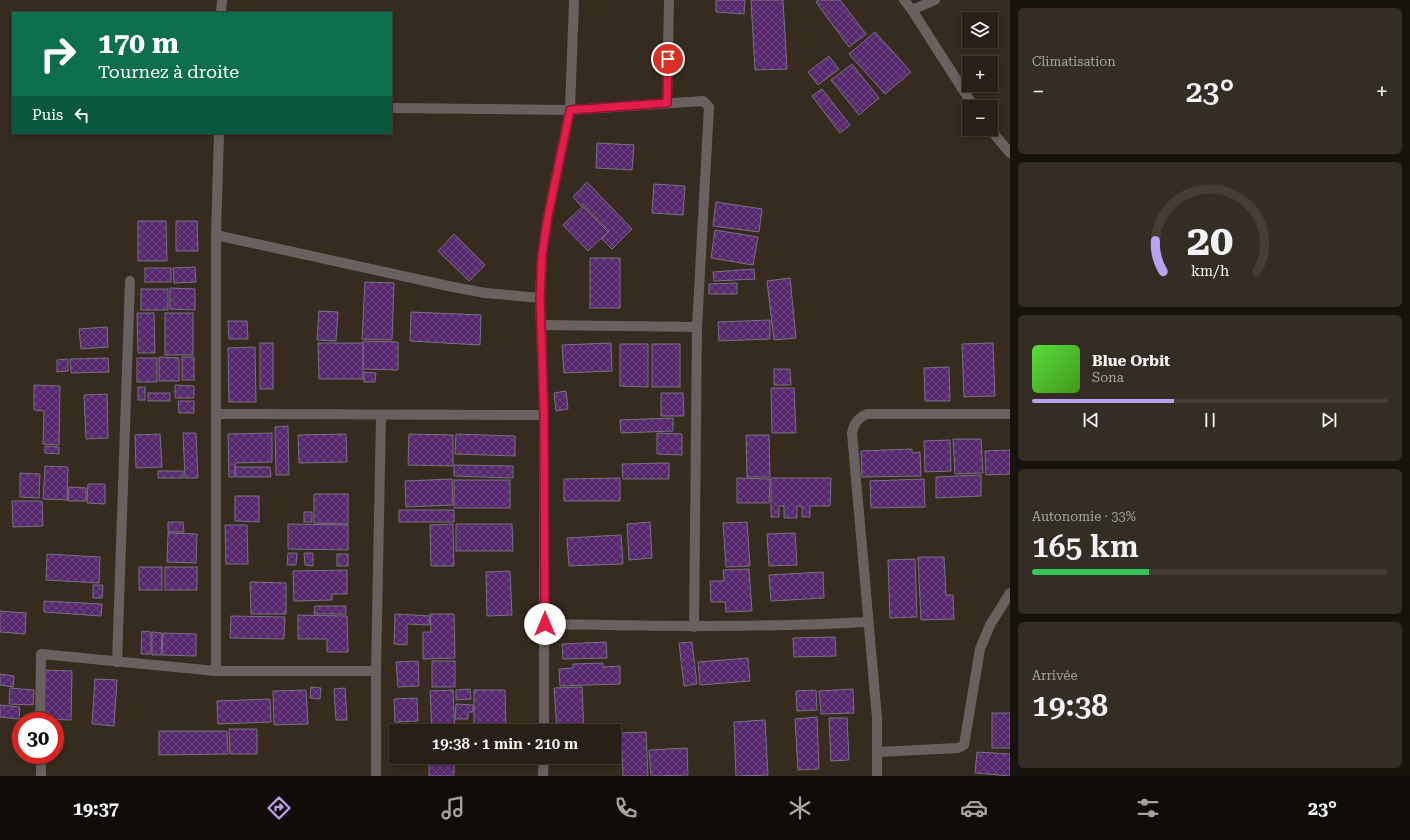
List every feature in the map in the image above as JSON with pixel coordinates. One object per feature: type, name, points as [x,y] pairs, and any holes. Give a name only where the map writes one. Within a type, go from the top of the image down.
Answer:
[{"type":"street","points":[[221,12],[222,0]]},
{"type":"street","points":[[544,724],[544,414],[540,298],[542,255],[548,216],[570,110],[574,0]]},
{"type":"street","points":[[667,103],[669,0]]},
{"type":"street","points":[[904,0],[912,10],[970,100]]},
{"type":"street","points":[[912,10],[935,0]]},
{"type":"street","points":[[392,108],[570,110],[703,101],[709,107],[697,327],[694,627]]},
{"type":"street","points":[[216,671],[216,235],[219,134]]},
{"type":"street","points":[[996,136],[1010,153]]},
{"type":"street","points":[[216,235],[453,287],[485,293],[540,298]]},
{"type":"street","points":[[117,662],[130,281]]},
{"type":"street","points":[[542,325],[697,327]]},
{"type":"street","points":[[216,414],[544,414]]},
{"type":"street","points":[[877,776],[877,718],[867,622],[852,433],[854,425],[859,417],[867,414],[1010,414]]},
{"type":"street","points":[[376,776],[376,670],[381,415]]},
{"type":"street","points":[[877,752],[958,748],[964,745],[980,649],[990,625],[1010,593]]},
{"type":"street","points":[[545,624],[781,627],[867,622]]},
{"type":"street","points":[[40,712],[41,654],[216,671],[376,670]]},
{"type":"street","points":[[41,764],[41,776]]},
{"type":"street","points":[[543,776],[544,764]]},
{"type":"building","points":[[716,0],[745,0],[744,14],[716,12]]},
{"type":"building","points":[[751,0],[783,0],[787,69],[755,70]]},
{"type":"building","points":[[818,0],[840,0],[866,34],[849,47],[816,2]]},
{"type":"building","points":[[875,32],[911,72],[885,94],[849,54]]},
{"type":"building","points":[[829,56],[839,69],[818,85],[808,72]]},
{"type":"building","points":[[852,64],[879,98],[859,115],[831,80]]},
{"type":"building","points":[[822,89],[850,125],[840,133],[812,96]]},
{"type":"building","points":[[597,143],[634,145],[632,170],[596,168]]},
{"type":"building","points":[[587,182],[632,229],[612,249],[602,239],[609,231],[583,204],[581,206],[573,197]]},
{"type":"building","points":[[654,184],[685,186],[683,215],[652,213]]},
{"type":"building","points":[[716,202],[762,209],[759,232],[713,226]]},
{"type":"building","points":[[583,206],[608,232],[588,251],[563,225]]},
{"type":"building","points":[[138,221],[166,221],[167,261],[138,261]]},
{"type":"building","points":[[176,221],[197,221],[198,251],[176,251]]},
{"type":"building","points":[[715,230],[758,237],[753,265],[711,258]]},
{"type":"building","points":[[454,234],[485,265],[469,281],[438,251]]},
{"type":"building","points":[[590,258],[620,258],[620,308],[590,308]]},
{"type":"building","points":[[195,267],[196,282],[174,283],[173,268]]},
{"type":"building","points":[[145,268],[171,268],[171,282],[145,282]]},
{"type":"building","points":[[754,269],[755,279],[714,281],[713,272]]},
{"type":"building","points":[[790,278],[796,338],[774,340],[767,281]]},
{"type":"building","points":[[365,282],[394,283],[392,340],[362,339]]},
{"type":"building","points":[[737,283],[737,294],[709,294],[709,284]]},
{"type":"building","points":[[170,288],[195,289],[195,310],[170,309]]},
{"type":"building","points":[[141,289],[168,289],[168,310],[141,310]]},
{"type":"building","points":[[319,311],[338,312],[336,341],[317,340]]},
{"type":"building","points":[[411,312],[481,315],[480,345],[410,341]]},
{"type":"building","points":[[137,313],[154,313],[155,353],[138,353]]},
{"type":"building","points":[[165,313],[193,313],[193,355],[165,355]]},
{"type":"building","points":[[770,320],[770,339],[719,341],[718,322]]},
{"type":"building","points":[[228,321],[247,321],[248,339],[229,339]]},
{"type":"building","points":[[107,327],[108,347],[81,349],[79,329]]},
{"type":"building","points":[[363,341],[398,342],[398,370],[363,369]]},
{"type":"building","points":[[260,343],[273,343],[273,389],[260,389]]},
{"type":"building","points":[[318,343],[363,343],[363,379],[319,379]]},
{"type":"building","points":[[611,343],[612,371],[564,373],[562,345]]},
{"type":"building","points":[[993,343],[995,396],[964,397],[962,344]]},
{"type":"building","points":[[620,344],[648,344],[648,387],[620,386]]},
{"type":"building","points":[[652,344],[680,344],[680,387],[652,387]]},
{"type":"building","points":[[255,347],[256,402],[229,402],[228,348]]},
{"type":"building","points":[[159,357],[179,358],[179,381],[159,381]]},
{"type":"building","points":[[182,357],[194,357],[194,380],[182,380]]},
{"type":"building","points":[[108,358],[109,372],[71,373],[70,359]]},
{"type":"building","points":[[137,358],[157,358],[157,382],[137,382]]},
{"type":"building","points":[[68,359],[68,371],[57,372],[57,360]]},
{"type":"building","points":[[949,367],[950,401],[925,401],[924,368]]},
{"type":"building","points":[[774,369],[790,369],[791,385],[774,385]]},
{"type":"building","points":[[364,372],[376,373],[375,382],[364,382]]},
{"type":"building","points":[[34,385],[60,386],[59,445],[43,444],[44,411],[34,410]]},
{"type":"building","points":[[175,385],[194,386],[194,398],[175,398]]},
{"type":"building","points":[[138,387],[145,387],[145,400],[138,400]]},
{"type":"building","points":[[771,388],[794,388],[796,433],[772,433]]},
{"type":"building","points":[[566,391],[568,409],[556,411],[554,393]]},
{"type":"building","points":[[148,393],[170,393],[170,401],[148,401]]},
{"type":"building","points":[[661,393],[683,393],[684,416],[661,416]]},
{"type":"building","points":[[107,394],[108,438],[86,439],[84,395]]},
{"type":"building","points":[[178,401],[194,401],[194,413],[179,413]]},
{"type":"building","points":[[673,418],[673,431],[621,433],[620,420]]},
{"type":"building","points":[[288,426],[289,475],[276,475],[275,427]]},
{"type":"building","points":[[183,433],[196,433],[198,478],[185,478]]},
{"type":"building","points":[[272,433],[272,462],[235,463],[235,477],[229,477],[228,434]]},
{"type":"building","points":[[657,433],[682,434],[682,455],[657,454]]},
{"type":"building","points":[[160,434],[162,467],[136,468],[135,435]]},
{"type":"building","points":[[346,434],[347,462],[299,463],[298,435]]},
{"type":"building","points":[[409,434],[453,435],[453,466],[408,465]]},
{"type":"building","points":[[456,434],[515,436],[515,456],[455,454]]},
{"type":"building","points":[[746,435],[769,435],[770,477],[747,477]]},
{"type":"building","points":[[953,439],[981,439],[983,473],[955,474]]},
{"type":"building","points":[[950,440],[951,471],[925,472],[924,441]]},
{"type":"building","points":[[45,446],[59,447],[59,454],[45,453]]},
{"type":"building","points":[[912,449],[912,453],[920,452],[921,476],[862,477],[861,451]]},
{"type":"building","points":[[1010,450],[1010,474],[986,475],[985,451]]},
{"type":"building","points":[[669,463],[669,479],[623,479],[622,464]]},
{"type":"building","points":[[454,465],[513,466],[513,478],[454,476]]},
{"type":"building","points":[[45,466],[68,467],[67,500],[43,499]]},
{"type":"building","points":[[235,467],[270,467],[271,477],[236,477]]},
{"type":"building","points":[[158,471],[183,471],[183,478],[158,478]]},
{"type":"building","points":[[20,473],[40,474],[39,498],[20,497]]},
{"type":"building","points":[[981,475],[981,496],[936,498],[936,477]]},
{"type":"building","points":[[620,478],[620,501],[564,501],[564,479]]},
{"type":"building","points":[[737,478],[770,479],[769,503],[737,503]]},
{"type":"building","points":[[771,478],[831,478],[830,506],[810,506],[810,517],[802,517],[802,506],[797,506],[797,518],[784,518],[784,506],[779,506],[779,517],[771,517]]},
{"type":"building","points":[[452,479],[453,505],[406,507],[405,481]]},
{"type":"building","points":[[924,479],[925,507],[871,508],[870,481]]},
{"type":"building","points":[[454,480],[510,480],[510,508],[454,508]]},
{"type":"building","points":[[88,484],[105,484],[105,504],[87,503]]},
{"type":"building","points":[[69,487],[86,488],[86,501],[68,501]]},
{"type":"building","points":[[314,494],[348,494],[348,524],[314,523]]},
{"type":"building","points":[[235,496],[259,496],[259,522],[235,521]]},
{"type":"building","points":[[12,501],[42,501],[43,526],[13,527]]},
{"type":"building","points":[[399,510],[454,510],[454,522],[399,522]]},
{"type":"building","points":[[304,512],[312,512],[312,522],[304,522]]},
{"type":"building","points":[[168,522],[183,522],[184,532],[168,532]]},
{"type":"building","points":[[650,522],[652,558],[629,560],[627,524]]},
{"type":"building","points":[[747,522],[750,566],[726,567],[723,523]]},
{"type":"building","points":[[288,524],[348,525],[348,550],[288,549]]},
{"type":"building","points":[[453,524],[454,566],[431,566],[430,525]]},
{"type":"building","points":[[456,524],[512,524],[513,551],[456,551]]},
{"type":"building","points":[[225,525],[247,525],[248,564],[226,564]]},
{"type":"building","points":[[168,533],[197,534],[196,563],[167,562]]},
{"type":"building","points":[[795,533],[797,565],[769,566],[767,534]]},
{"type":"building","points":[[621,535],[623,564],[569,566],[567,538]]},
{"type":"building","points":[[288,553],[297,553],[296,565],[287,565]]},
{"type":"building","points":[[304,553],[313,553],[313,566],[305,565]]},
{"type":"building","points":[[47,554],[100,557],[99,583],[46,580]]},
{"type":"building","points":[[337,554],[348,554],[348,566],[337,566]]},
{"type":"building","points":[[918,557],[944,557],[946,595],[953,595],[954,619],[921,620]]},
{"type":"building","points":[[915,559],[917,617],[890,618],[888,560]]},
{"type":"building","points":[[139,567],[162,567],[162,590],[139,590]]},
{"type":"building","points":[[165,567],[197,567],[197,590],[165,590]]},
{"type":"building","points":[[749,569],[752,611],[726,612],[725,602],[711,602],[710,581],[724,581],[723,570]]},
{"type":"building","points":[[347,570],[347,594],[332,594],[332,600],[294,601],[293,571]]},
{"type":"building","points":[[510,571],[512,615],[487,616],[486,572]]},
{"type":"building","points":[[823,572],[824,598],[771,601],[769,575]]},
{"type":"building","points":[[250,582],[286,583],[286,614],[251,614]]},
{"type":"building","points":[[93,585],[103,585],[102,598],[93,598]]},
{"type":"building","points":[[44,601],[102,604],[101,616],[44,612]]},
{"type":"building","points":[[315,606],[346,606],[346,614],[314,614]]},
{"type":"building","points":[[0,611],[26,613],[25,634],[0,632]]},
{"type":"building","points":[[395,614],[430,616],[429,625],[407,624],[407,645],[394,644]]},
{"type":"building","points":[[430,614],[454,614],[455,658],[423,659],[423,632],[431,632]]},
{"type":"building","points":[[298,615],[347,616],[348,652],[327,652],[327,639],[298,639]]},
{"type":"building","points":[[231,616],[285,617],[284,639],[230,638]]},
{"type":"building","points":[[142,631],[151,632],[151,654],[141,654]]},
{"type":"building","points":[[152,632],[162,633],[161,655],[152,655]]},
{"type":"building","points":[[163,633],[196,634],[196,656],[162,655]]},
{"type":"building","points":[[835,637],[836,656],[794,657],[793,638]]},
{"type":"building","points":[[606,642],[607,658],[563,659],[562,644]]},
{"type":"building","points":[[692,642],[697,684],[684,686],[679,643]]},
{"type":"building","points":[[748,658],[750,681],[700,685],[698,662]]},
{"type":"building","points":[[418,661],[419,686],[398,687],[396,662]]},
{"type":"building","points":[[432,661],[455,661],[455,687],[432,687]]},
{"type":"building","points":[[603,663],[603,667],[620,666],[620,684],[560,686],[559,669],[573,668],[573,664]]},
{"type":"building","points":[[44,670],[72,671],[71,720],[64,720],[64,712],[42,712]]},
{"type":"building","points":[[0,674],[14,676],[13,687],[0,685]]},
{"type":"building","points":[[95,679],[117,680],[114,726],[92,724]]},
{"type":"building","points":[[311,687],[321,688],[320,699],[310,698]]},
{"type":"building","points":[[582,687],[584,724],[557,724],[554,688]]},
{"type":"building","points":[[10,688],[34,690],[33,705],[9,704]]},
{"type":"building","points":[[345,688],[347,720],[336,720],[334,689]]},
{"type":"building","points":[[470,689],[471,699],[456,700],[456,690]]},
{"type":"building","points":[[853,689],[854,713],[821,714],[819,691]]},
{"type":"building","points":[[306,690],[308,724],[274,725],[273,691]]},
{"type":"building","points":[[453,690],[455,724],[432,724],[430,691]]},
{"type":"building","points":[[474,690],[505,690],[506,724],[474,724]]},
{"type":"building","points":[[816,690],[817,710],[797,711],[796,691]]},
{"type":"building","points":[[417,698],[418,721],[395,722],[394,699]]},
{"type":"building","points":[[270,699],[271,722],[218,724],[217,701]]},
{"type":"building","points":[[456,704],[473,705],[473,712],[468,712],[468,719],[455,719]]},
{"type":"building","points":[[0,705],[20,707],[20,712],[12,712],[12,718],[0,717]]},
{"type":"building","points":[[992,713],[1010,713],[1010,748],[992,748]]},
{"type":"building","points":[[817,717],[819,769],[798,770],[795,719]]},
{"type":"building","points":[[829,718],[847,718],[849,760],[831,761]]},
{"type":"building","points":[[765,720],[768,775],[736,776],[734,722]]},
{"type":"building","points":[[229,729],[257,729],[257,754],[230,754]]},
{"type":"building","points":[[159,731],[227,731],[228,754],[159,755]]},
{"type":"building","points":[[646,732],[648,776],[623,776],[621,733]]},
{"type":"building","points":[[687,748],[688,775],[651,776],[649,750]]},
{"type":"building","points":[[977,752],[1010,754],[1010,776],[975,773]]},
{"type":"building","points":[[429,764],[454,764],[454,776],[429,776]]},
{"type":"route","points":[[545,624],[544,414],[540,298],[542,255],[548,216],[570,110],[667,103],[668,59]]}]
